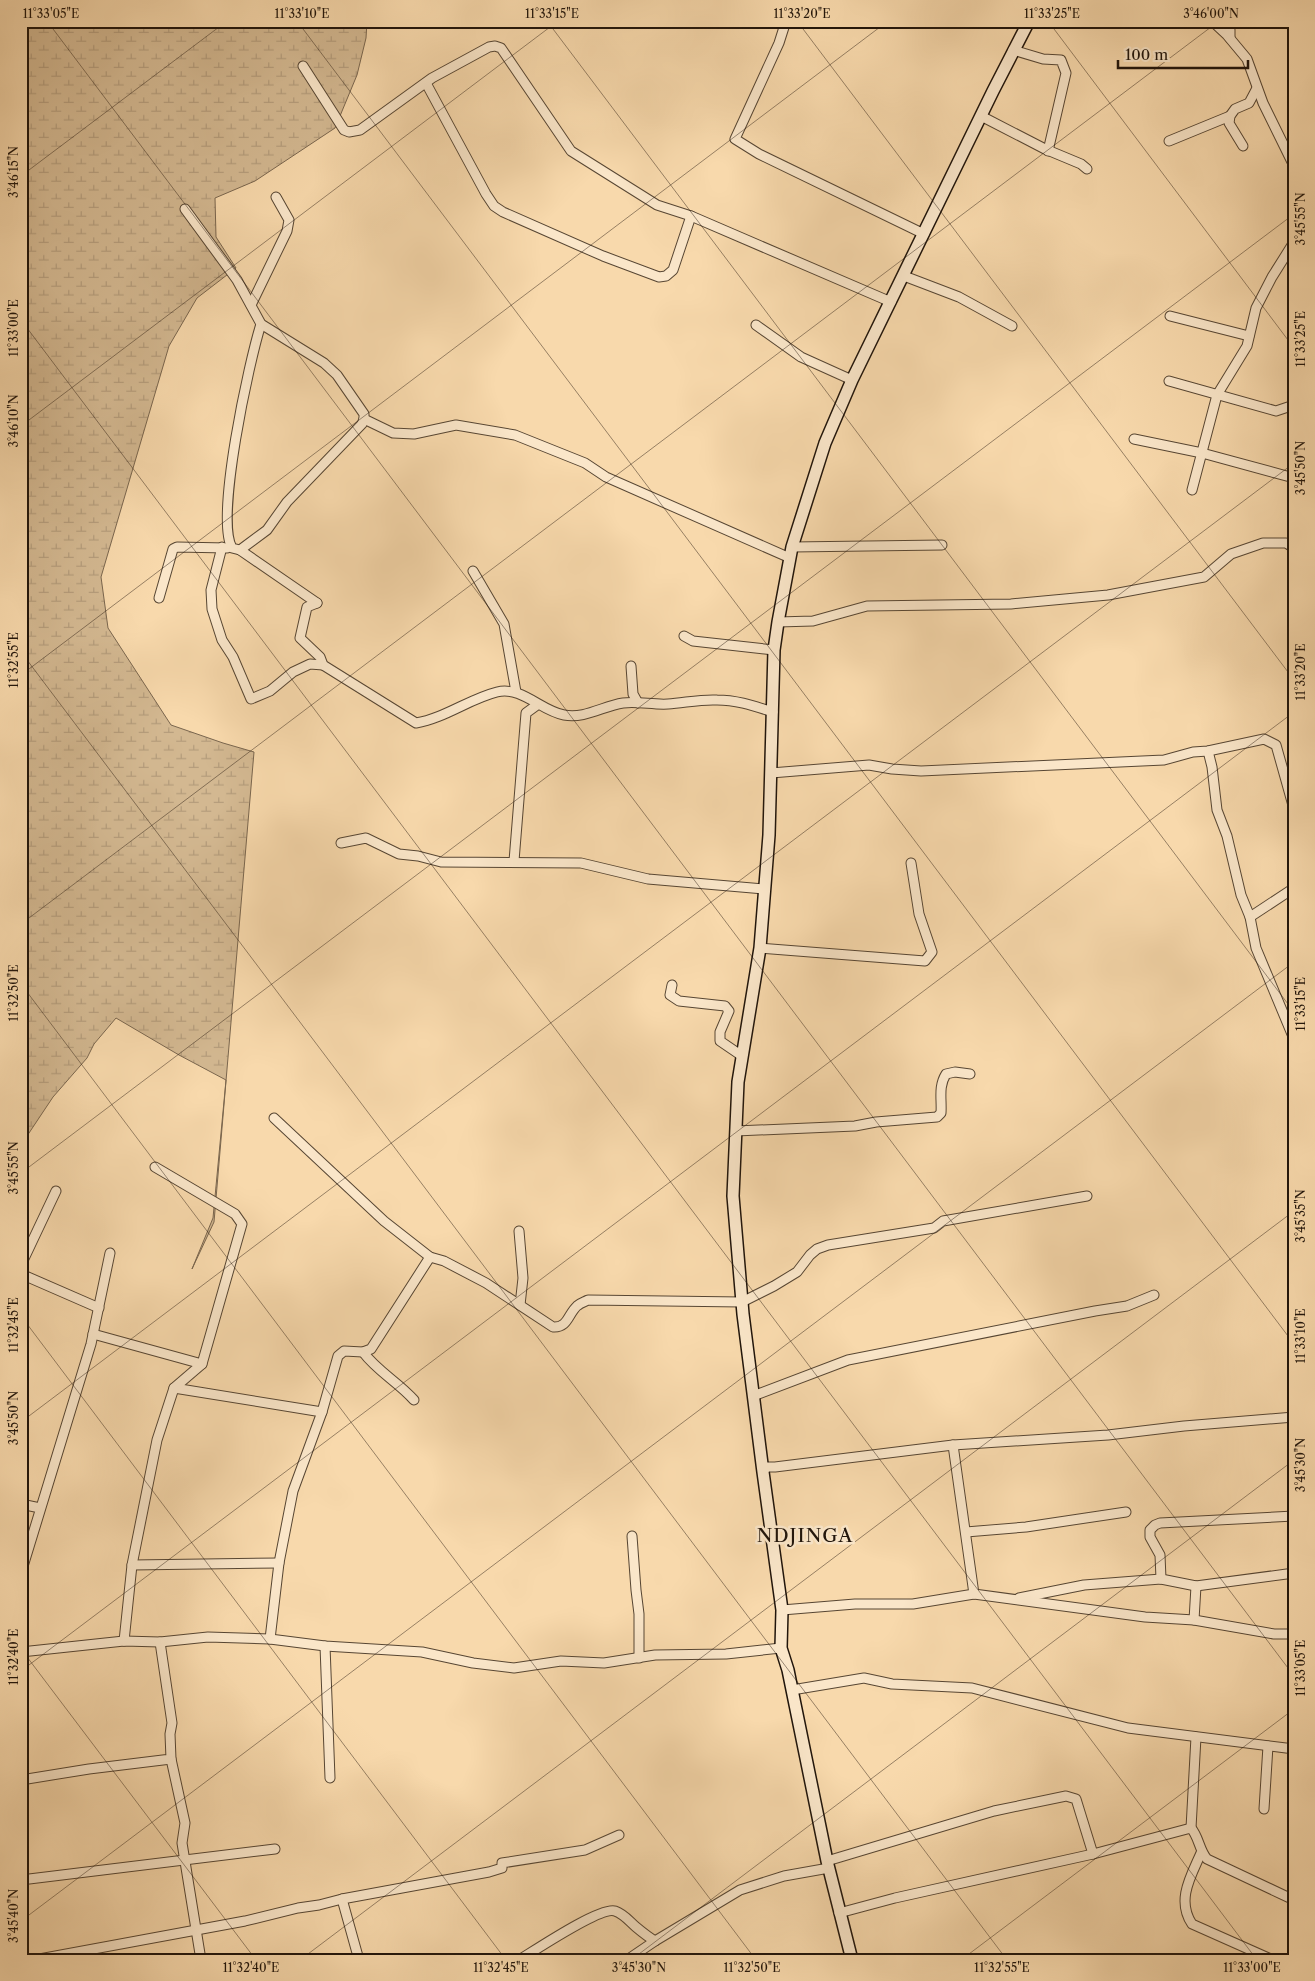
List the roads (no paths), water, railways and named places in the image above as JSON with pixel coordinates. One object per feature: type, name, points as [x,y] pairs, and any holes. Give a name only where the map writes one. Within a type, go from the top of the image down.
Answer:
[{"type":"street","points":[[786,21],[779,43],[735,139],[759,154],[924,234]]},
{"type":"street","points":[[852,1960],[828,1865],[788,1670],[781,1648],[782,1610],[753,1396],[742,1302],[733,1196],[738,1082],[760,948],[769,835],[774,650],[791,553],[825,443],[852,380],[1013,50],[1029,21]]},
{"type":"street","points":[[1212,21],[1230,38],[1247,59],[1258,88],[1294,166]]},
{"type":"street","points":[[1228,21],[1230,38]]},
{"type":"street","points":[[304,66],[344,130],[349,132],[360,130],[426,83],[490,48],[496,46],[501,48],[571,151],[657,205],[691,216],[891,302]]},
{"type":"street","points":[[1013,50],[1043,59],[1061,60],[1066,74],[1048,151]]},
{"type":"street","points":[[426,83],[486,194],[494,206],[503,212],[602,256],[659,277],[666,276],[673,270],[691,216]]},
{"type":"street","points":[[1243,146],[1229,124],[1230,116],[1235,109],[1249,103],[1258,88]]},
{"type":"street","points":[[981,116],[1048,151],[1081,164],[1087,169]]},
{"type":"street","points":[[1169,141],[1230,116]]},
{"type":"street","points":[[251,305],[287,231],[289,220],[276,196]]},
{"type":"street","points":[[159,598],[173,549],[177,547],[231,549],[267,530],[286,502],[362,424],[364,419],[364,414],[337,375],[324,362],[261,324],[237,280],[185,209]]},
{"type":"street","points":[[1192,490],[1218,395],[1247,346],[1256,308],[1272,277],[1294,242]]},
{"type":"street","points":[[904,276],[959,297],[1012,326]]},
{"type":"street","points":[[1170,316],[1249,336]]},
{"type":"street","points":[[261,324],[235,441],[226,522],[227,536],[231,549],[317,603],[307,606],[300,638],[320,657],[323,665]]},
{"type":"street","points":[[756,325],[801,357],[852,380]]},
{"type":"street","points":[[1169,381],[1276,411],[1294,405]]},
{"type":"street","points":[[364,419],[392,432],[414,434],[456,425],[515,436],[585,463],[606,477],[791,553],[942,545]]},
{"type":"street","points":[[1134,439],[1202,454],[1294,478]]},
{"type":"street","points":[[778,622],[814,621],[867,606],[1011,604],[1108,595],[1204,577],[1231,554],[1263,542],[1286,543],[1294,548]]},
{"type":"street","points":[[231,549],[211,590],[212,609],[222,640],[233,658],[251,699],[270,691],[293,672],[310,664],[323,665],[416,723],[431,720],[499,692],[516,692],[538,705],[564,715],[595,712],[621,703],[667,704],[717,700],[743,703],[773,712]]},
{"type":"street","points":[[473,572],[504,624],[516,692]]},
{"type":"street","points":[[684,636],[693,641],[774,650]]},
{"type":"street","points":[[631,666],[633,694],[638,702]]},
{"type":"street","points":[[514,861],[526,713],[538,705]]},
{"type":"street","points":[[771,773],[869,765],[921,771],[1164,760],[1193,752],[1208,751],[1264,739],[1276,745],[1294,809]]},
{"type":"street","points":[[1208,751],[1212,767],[1217,810],[1227,836],[1241,895],[1250,917],[1256,948],[1294,1039]]},
{"type":"street","points":[[341,843],[366,838],[399,854],[418,856],[441,862],[514,861],[581,863],[648,879],[764,889]]},
{"type":"street","points":[[760,948],[926,961],[932,952],[919,914],[911,864]]},
{"type":"street","points":[[1250,917],[1294,888]]},
{"type":"street","points":[[672,985],[670,995],[678,1001],[725,1006],[729,1011],[720,1032],[720,1041],[742,1056]]},
{"type":"street","points":[[736,1131],[855,1126],[876,1122],[937,1117],[941,1114],[942,1099],[940,1087],[946,1074],[955,1072],[970,1074]]},
{"type":"street","points":[[274,1118],[384,1221],[430,1258],[444,1262],[486,1283],[553,1327],[564,1325],[578,1304],[588,1300],[742,1302],[797,1272],[810,1255],[817,1249],[828,1245],[934,1228],[942,1221],[1087,1196]]},
{"type":"street","points":[[124,1641],[132,1566],[157,1440],[174,1388],[202,1364],[242,1224],[235,1214],[155,1167]]},
{"type":"street","points":[[21,1265],[56,1191]]},
{"type":"street","points":[[519,1231],[523,1278],[520,1305]]},
{"type":"street","points":[[21,1573],[93,1334],[110,1253]]},
{"type":"street","points":[[270,1639],[279,1563],[293,1490],[322,1412],[338,1356],[344,1351],[363,1352],[371,1349],[430,1258]]},
{"type":"street","points":[[21,1274],[99,1308]]},
{"type":"street","points":[[753,1396],[848,1360],[1127,1306],[1154,1296]]},
{"type":"street","points":[[93,1334],[202,1364]]},
{"type":"street","points":[[363,1352],[371,1363],[403,1387],[414,1400]]},
{"type":"street","points":[[174,1388],[322,1412]]},
{"type":"street","points":[[763,1471],[767,1466],[775,1467],[953,1445],[1108,1435],[1294,1417]]},
{"type":"street","points":[[953,1445],[974,1594]]},
{"type":"street","points":[[21,1504],[40,1508]]},
{"type":"street","points":[[966,1532],[1026,1527],[1126,1512]]},
{"type":"street","points":[[1161,1579],[1160,1555],[1150,1537],[1150,1530],[1155,1525],[1160,1523],[1294,1516]]},
{"type":"street","points":[[632,1536],[639,1614],[639,1658]]},
{"type":"street","points":[[132,1566],[279,1563]]},
{"type":"street","points":[[1013,1600],[1084,1585],[1161,1579],[1196,1586],[1294,1573]]},
{"type":"street","points":[[1194,1620],[1196,1586]]},
{"type":"street","points":[[782,1610],[855,1604],[913,1604],[974,1594],[1145,1617],[1194,1620],[1274,1634],[1294,1634]]},
{"type":"street","points":[[21,1652],[124,1641],[160,1642],[208,1637],[270,1639],[325,1646],[422,1652],[514,1668],[547,1662],[604,1663],[691,1653],[726,1654],[781,1648]]},
{"type":"street","points":[[160,1642],[172,1723],[170,1734],[171,1759],[185,1823],[182,1843],[201,1960]]},
{"type":"street","points":[[325,1646],[330,1778]]},
{"type":"street","points":[[792,1690],[864,1678],[892,1684],[972,1688],[1128,1728],[1294,1750]]},
{"type":"street","points":[[1196,1737],[1191,1828],[1196,1833],[1201,1853],[1208,1859],[1294,1900]]},
{"type":"street","points":[[1264,1809],[1268,1746]]},
{"type":"street","points":[[21,1780],[171,1759]]},
{"type":"street","points":[[628,1960],[655,1941],[740,1890],[828,1865],[994,1811],[1066,1796],[1076,1799],[1094,1854]]},
{"type":"street","points":[[839,1913],[895,1898],[1094,1854],[1191,1828]]},
{"type":"street","points":[[34,1960],[245,1921],[342,1899],[489,1872],[502,1868],[502,1863],[585,1850],[619,1835]]},
{"type":"street","points":[[21,1880],[275,1849]]},
{"type":"street","points":[[1201,1853],[1186,1888],[1184,1909],[1192,1924],[1273,1960]]},
{"type":"street","points":[[342,1899],[359,1960]]},
{"type":"street","points":[[519,1960],[604,1911],[612,1910],[622,1913],[635,1927],[655,1941]]},
{"type":"district","name":"NDJINGA","points":[[805,1535]]}]
